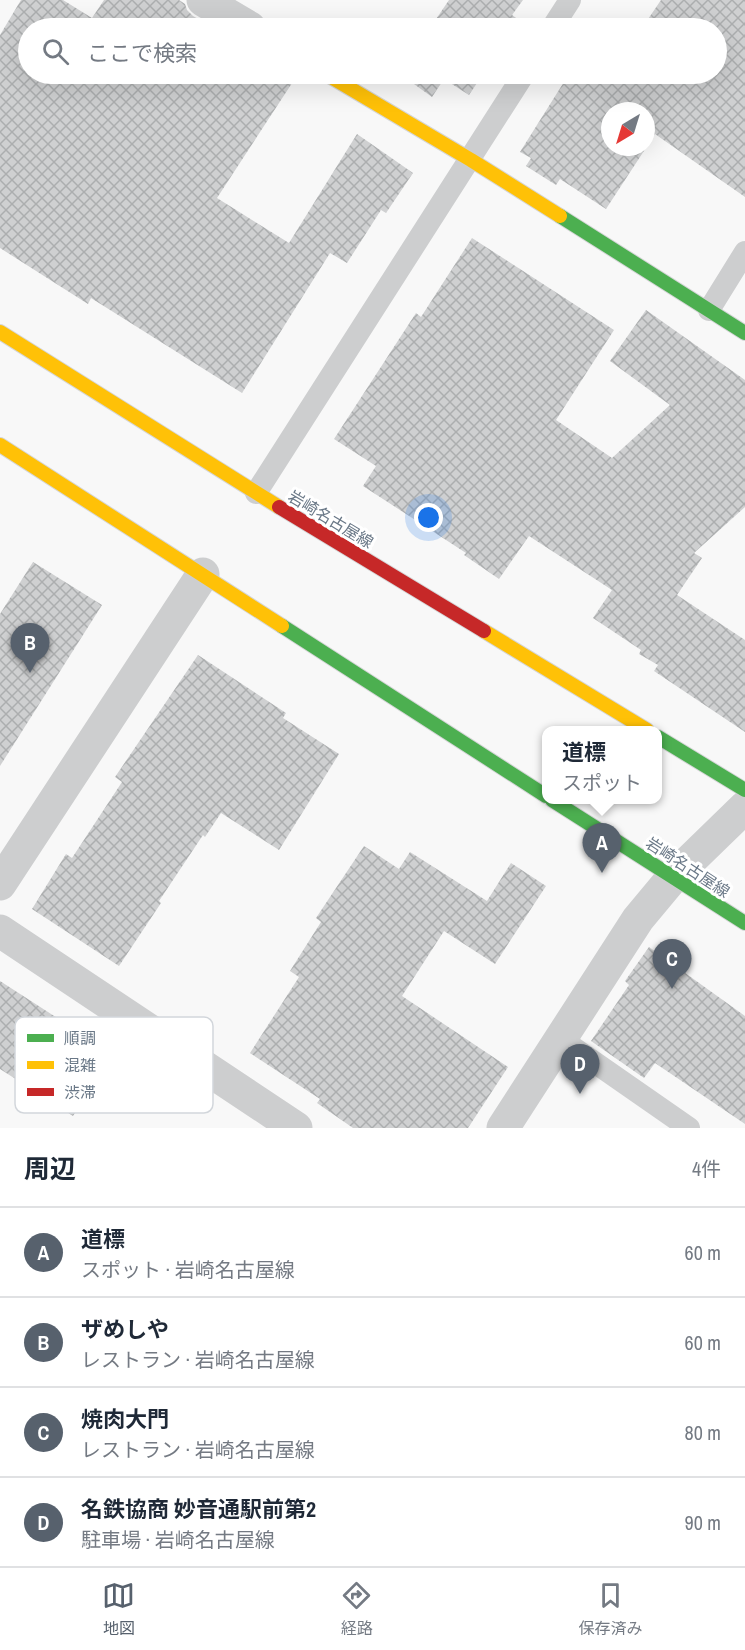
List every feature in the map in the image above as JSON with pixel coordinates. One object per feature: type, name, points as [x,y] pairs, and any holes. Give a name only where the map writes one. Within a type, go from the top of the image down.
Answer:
[{"type":"main road","points":[[343,84],[471,160],[745,333]]},
{"type":"main road","name":"岩崎名古屋線","points":[[0,332],[256,494],[640,726]]},
{"type":"main road","points":[[0,445],[542,793]]},
{"type":"main road","points":[[662,740],[745,790]]},
{"type":"main road","name":"岩崎名古屋線","points":[[558,804],[745,923]]},
{"type":"street","points":[[203,0],[233,18]]},
{"type":"street","points":[[0,884],[203,574]]},
{"type":"street","points":[[503,1128],[638,919],[673,877],[745,807]]},
{"type":"street","points":[[0,931],[129,1017]]},
{"type":"street","points":[[213,1073],[296,1128]]},
{"type":"lane","points":[[558,18],[570,0]]},
{"type":"lane","points":[[256,494],[518,84]]},
{"type":"lane","points":[[709,310],[745,252]]},
{"type":"lane","points":[[561,1039],[689,1128]]},
{"type":"building","points":[[21,0],[63,0],[92,18],[18,18],[18,84],[291,84],[217,198],[289,243],[357,134],[413,173],[386,213],[381,210],[347,263],[330,253],[242,393],[91,298],[88,304],[0,248],[0,35]]},
{"type":"building","points":[[104,0],[179,0],[185,4],[196,18],[92,18]]},
{"type":"building","points":[[449,0],[523,0],[512,15],[516,18],[437,18]]},
{"type":"building","points":[[661,0],[745,0],[745,197],[655,134],[655,102],[601,102],[601,156],[641,156],[606,209],[560,179],[556,185],[526,166],[531,158],[520,152],[563,84],[727,84],[727,18],[649,18]]},
{"type":"building","points":[[414,84],[441,84],[432,97]]},
{"type":"building","points":[[452,84],[476,84],[469,95]]},
{"type":"building","points":[[472,238],[614,330],[556,420],[612,458],[670,405],[610,361],[646,310],[745,380],[745,507],[694,553],[702,558],[677,595],[745,640],[745,732],[654,671],[658,665],[639,654],[641,650],[593,618],[612,590],[529,536],[499,579],[464,555],[466,553],[363,486],[376,466],[334,439],[416,313],[421,317]]},
{"type":"building","points":[[33,562],[102,605],[0,766],[0,614]]},
{"type":"building","points":[[198,655],[286,713],[283,718],[339,754],[279,850],[221,813],[205,837],[203,835],[159,901],[161,903],[119,966],[32,909],[66,854],[72,858],[122,782],[115,777]]},
{"type":"building","points":[[364,846],[399,869],[410,852],[487,901],[511,863],[546,886],[495,964],[444,931],[402,996],[508,1067],[468,1128],[353,1128],[317,1103],[320,1099],[250,1053],[299,977],[290,971],[321,922],[316,918]]},
{"type":"building","points":[[649,947],[745,1016],[745,1124],[655,1063],[644,1078],[591,1041],[629,985],[625,981]]},
{"type":"building","points":[[0,981],[56,1017],[15,1017],[15,1079],[0,1069]]},
{"type":"traffic: fast","points":[[560,216],[745,333]]},
{"type":"traffic: fast","points":[[282,626],[542,793]]},
{"type":"traffic: fast","points":[[662,739],[745,790]]},
{"type":"traffic: fast","points":[[558,804],[745,923]]},
{"type":"traffic: slow","points":[[343,84],[560,216]]},
{"type":"traffic: slow","points":[[0,332],[279,507]]},
{"type":"traffic: slow","points":[[0,445],[282,626]]},
{"type":"traffic: slow","points":[[484,631],[640,726]]},
{"type":"traffic: jam","points":[[279,507],[484,631]]},
{"type":"place","name":"ザめしや","points":[[30,673]]},
{"type":"place","name":"道標","points":[[602,873]]},
{"type":"place","name":"焼肉大門","points":[[672,989]]},
{"type":"place","name":"名鉄協商 妙音通駅前第2","points":[[580,1094]]}]
